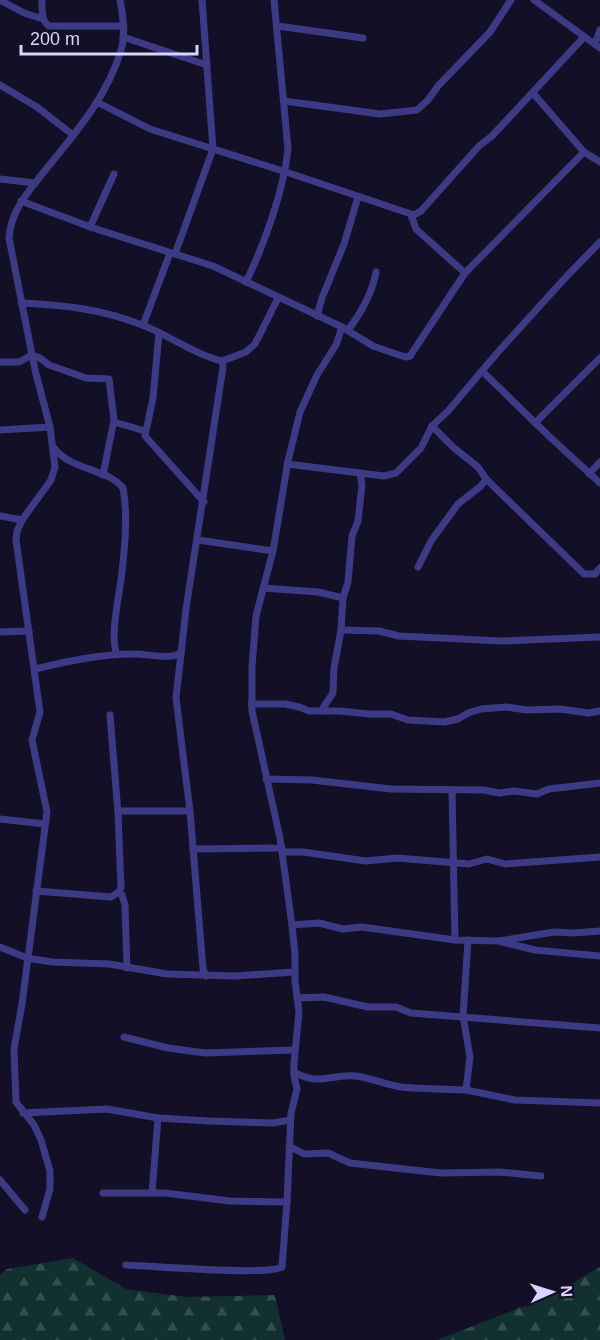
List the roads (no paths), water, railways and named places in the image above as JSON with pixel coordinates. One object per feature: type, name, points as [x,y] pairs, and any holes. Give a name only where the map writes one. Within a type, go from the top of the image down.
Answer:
[{"type":"street","points":[[0,0],[24,13],[43,19]]},
{"type":"street","points":[[42,0],[45,24],[53,27],[124,26]]},
{"type":"street","points":[[42,1217],[50,1189],[50,1171],[34,1125],[23,1113],[14,1097],[16,1075],[14,1049],[47,812],[32,740],[40,712],[16,551],[17,531],[22,520],[55,474],[58,458],[32,355],[9,238],[13,217],[21,201],[97,102],[122,49],[124,26],[120,0]]},
{"type":"street","points":[[143,325],[213,149],[202,0]]},
{"type":"street","points":[[246,282],[286,171],[288,149],[274,0]]},
{"type":"street","points":[[284,101],[380,114],[417,110],[490,32],[511,0]]},
{"type":"street","points":[[534,0],[598,46],[600,30]]},
{"type":"street","points":[[278,26],[363,38]]},
{"type":"street","points":[[123,37],[207,65]]},
{"type":"street","points":[[97,102],[150,129],[286,171],[411,215],[421,211],[479,146],[492,136],[584,37]]},
{"type":"street","points":[[0,85],[37,107],[73,135]]},
{"type":"street","points":[[533,93],[585,152],[600,162]]},
{"type":"street","points":[[21,201],[90,227],[213,266],[345,328],[384,351],[405,357],[410,356],[465,273],[585,152]]},
{"type":"street","points":[[90,227],[114,174]]},
{"type":"street","points":[[0,179],[35,183]]},
{"type":"street","points":[[317,316],[344,244],[358,197]]},
{"type":"street","points":[[411,215],[416,230],[465,273]]},
{"type":"street","points":[[287,464],[384,476],[396,473],[420,448],[432,426],[600,242]]},
{"type":"street","points":[[126,1265],[277,1270],[282,1267],[290,1120],[297,1089],[294,1072],[299,1012],[292,925],[282,850],[251,704],[256,616],[273,551],[287,464],[300,412],[317,375],[345,328],[359,316],[376,272]]},
{"type":"street","points":[[21,303],[97,310],[143,325],[204,355],[222,361],[246,352],[255,344],[278,298]]},
{"type":"street","points":[[159,333],[153,398],[145,431],[147,440],[204,502]]},
{"type":"street","points":[[0,362],[19,362],[32,355],[49,365],[86,378],[109,379],[114,422],[103,476]]},
{"type":"street","points":[[535,423],[600,358]]},
{"type":"street","points":[[202,973],[190,811],[177,707],[178,657],[204,502],[222,361]]},
{"type":"street","points":[[483,372],[600,483]]},
{"type":"street","points":[[114,422],[145,431]]},
{"type":"street","points":[[432,426],[478,467],[486,479],[584,574],[595,574],[600,568]]},
{"type":"street","points":[[0,430],[50,427]]},
{"type":"street","points":[[58,458],[120,484],[124,492],[126,523],[113,641],[117,654]]},
{"type":"street","points":[[589,474],[600,462]]},
{"type":"street","points":[[321,711],[333,693],[334,668],[341,630],[343,598],[348,582],[352,536],[358,521],[362,485],[360,473]]},
{"type":"street","points":[[418,567],[431,541],[458,504],[481,486],[486,479]]},
{"type":"street","points":[[0,516],[22,520]]},
{"type":"street","points":[[198,540],[273,551]]},
{"type":"street","points":[[263,588],[318,592],[343,598]]},
{"type":"street","points":[[341,630],[379,631],[399,636],[501,641],[600,637]]},
{"type":"street","points":[[0,632],[29,631]]},
{"type":"street","points":[[35,669],[95,656],[117,654],[178,657]]},
{"type":"street","points":[[251,704],[285,704],[309,711],[391,714],[408,720],[444,722],[482,709],[507,707],[526,710],[560,709],[589,713],[600,711]]},
{"type":"street","points":[[110,715],[118,811],[121,881],[119,892],[125,905],[128,968]]},
{"type":"street","points":[[267,779],[312,780],[391,789],[484,790],[499,793],[514,791],[532,795],[553,789],[600,783]]},
{"type":"street","points":[[452,790],[455,940]]},
{"type":"street","points":[[118,811],[190,811]]},
{"type":"street","points":[[0,819],[45,824]]},
{"type":"street","points":[[193,849],[282,850],[366,861],[397,858],[469,864],[487,859],[511,864],[600,857]]},
{"type":"street","points":[[36,891],[111,897],[119,892]]},
{"type":"street","points":[[292,925],[319,923],[343,928],[362,927],[455,940],[499,941],[555,932],[600,931]]},
{"type":"street","points":[[466,1090],[470,1057],[463,1016],[468,940]]},
{"type":"street","points":[[499,941],[535,950],[600,956]]},
{"type":"street","points":[[0,947],[27,958],[60,963],[99,963],[167,974],[202,973],[235,976],[295,972]]},
{"type":"street","points":[[297,998],[324,997],[368,1007],[390,1007],[411,1013],[574,1028],[600,1028]]},
{"type":"street","points":[[124,1037],[168,1048],[205,1053],[295,1050]]},
{"type":"street","points":[[294,1072],[314,1080],[354,1075],[376,1079],[399,1087],[466,1090],[515,1100],[600,1103]]},
{"type":"street","points":[[23,1113],[107,1109],[158,1118],[273,1124],[290,1120]]},
{"type":"street","points":[[152,1192],[158,1118]]},
{"type":"street","points":[[289,1146],[304,1154],[328,1153],[350,1163],[400,1169],[441,1173],[499,1172],[541,1176]]},
{"type":"street","points":[[0,1180],[25,1210]]},
{"type":"street","points":[[103,1193],[152,1192],[230,1201],[287,1202]]}]
